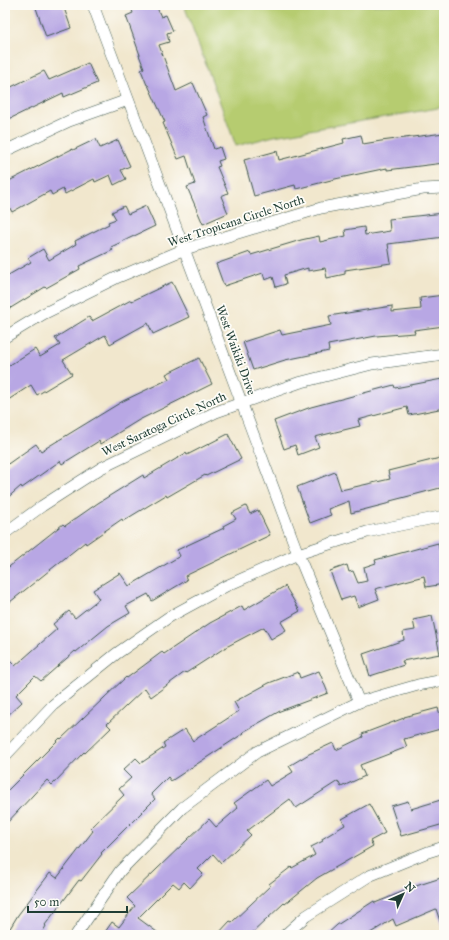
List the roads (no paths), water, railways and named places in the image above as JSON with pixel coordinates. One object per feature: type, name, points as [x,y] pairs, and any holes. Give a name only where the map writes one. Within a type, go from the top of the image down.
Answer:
[{"type":"street","name":"West Waikiki Drive","points":[[93,5],[298,554],[359,702]]},
{"type":"street","points":[[5,151],[69,121],[128,100]]},
{"type":"street","name":"West Tropicana Circle North","points":[[5,338],[43,314],[116,278],[185,249],[321,208],[423,189],[444,188]]},
{"type":"street","name":"West Saratoga Circle North","points":[[5,533],[42,506],[101,468],[216,412],[298,383],[372,364],[444,354]]},
{"type":"street","points":[[5,756],[53,705],[116,654],[169,617],[226,586],[298,554],[368,532],[444,516]]},
{"type":"street","points":[[76,935],[120,872],[182,808],[257,752],[359,702],[418,685],[444,680]]},
{"type":"street","points":[[285,935],[306,916],[369,876],[444,847]]}]
